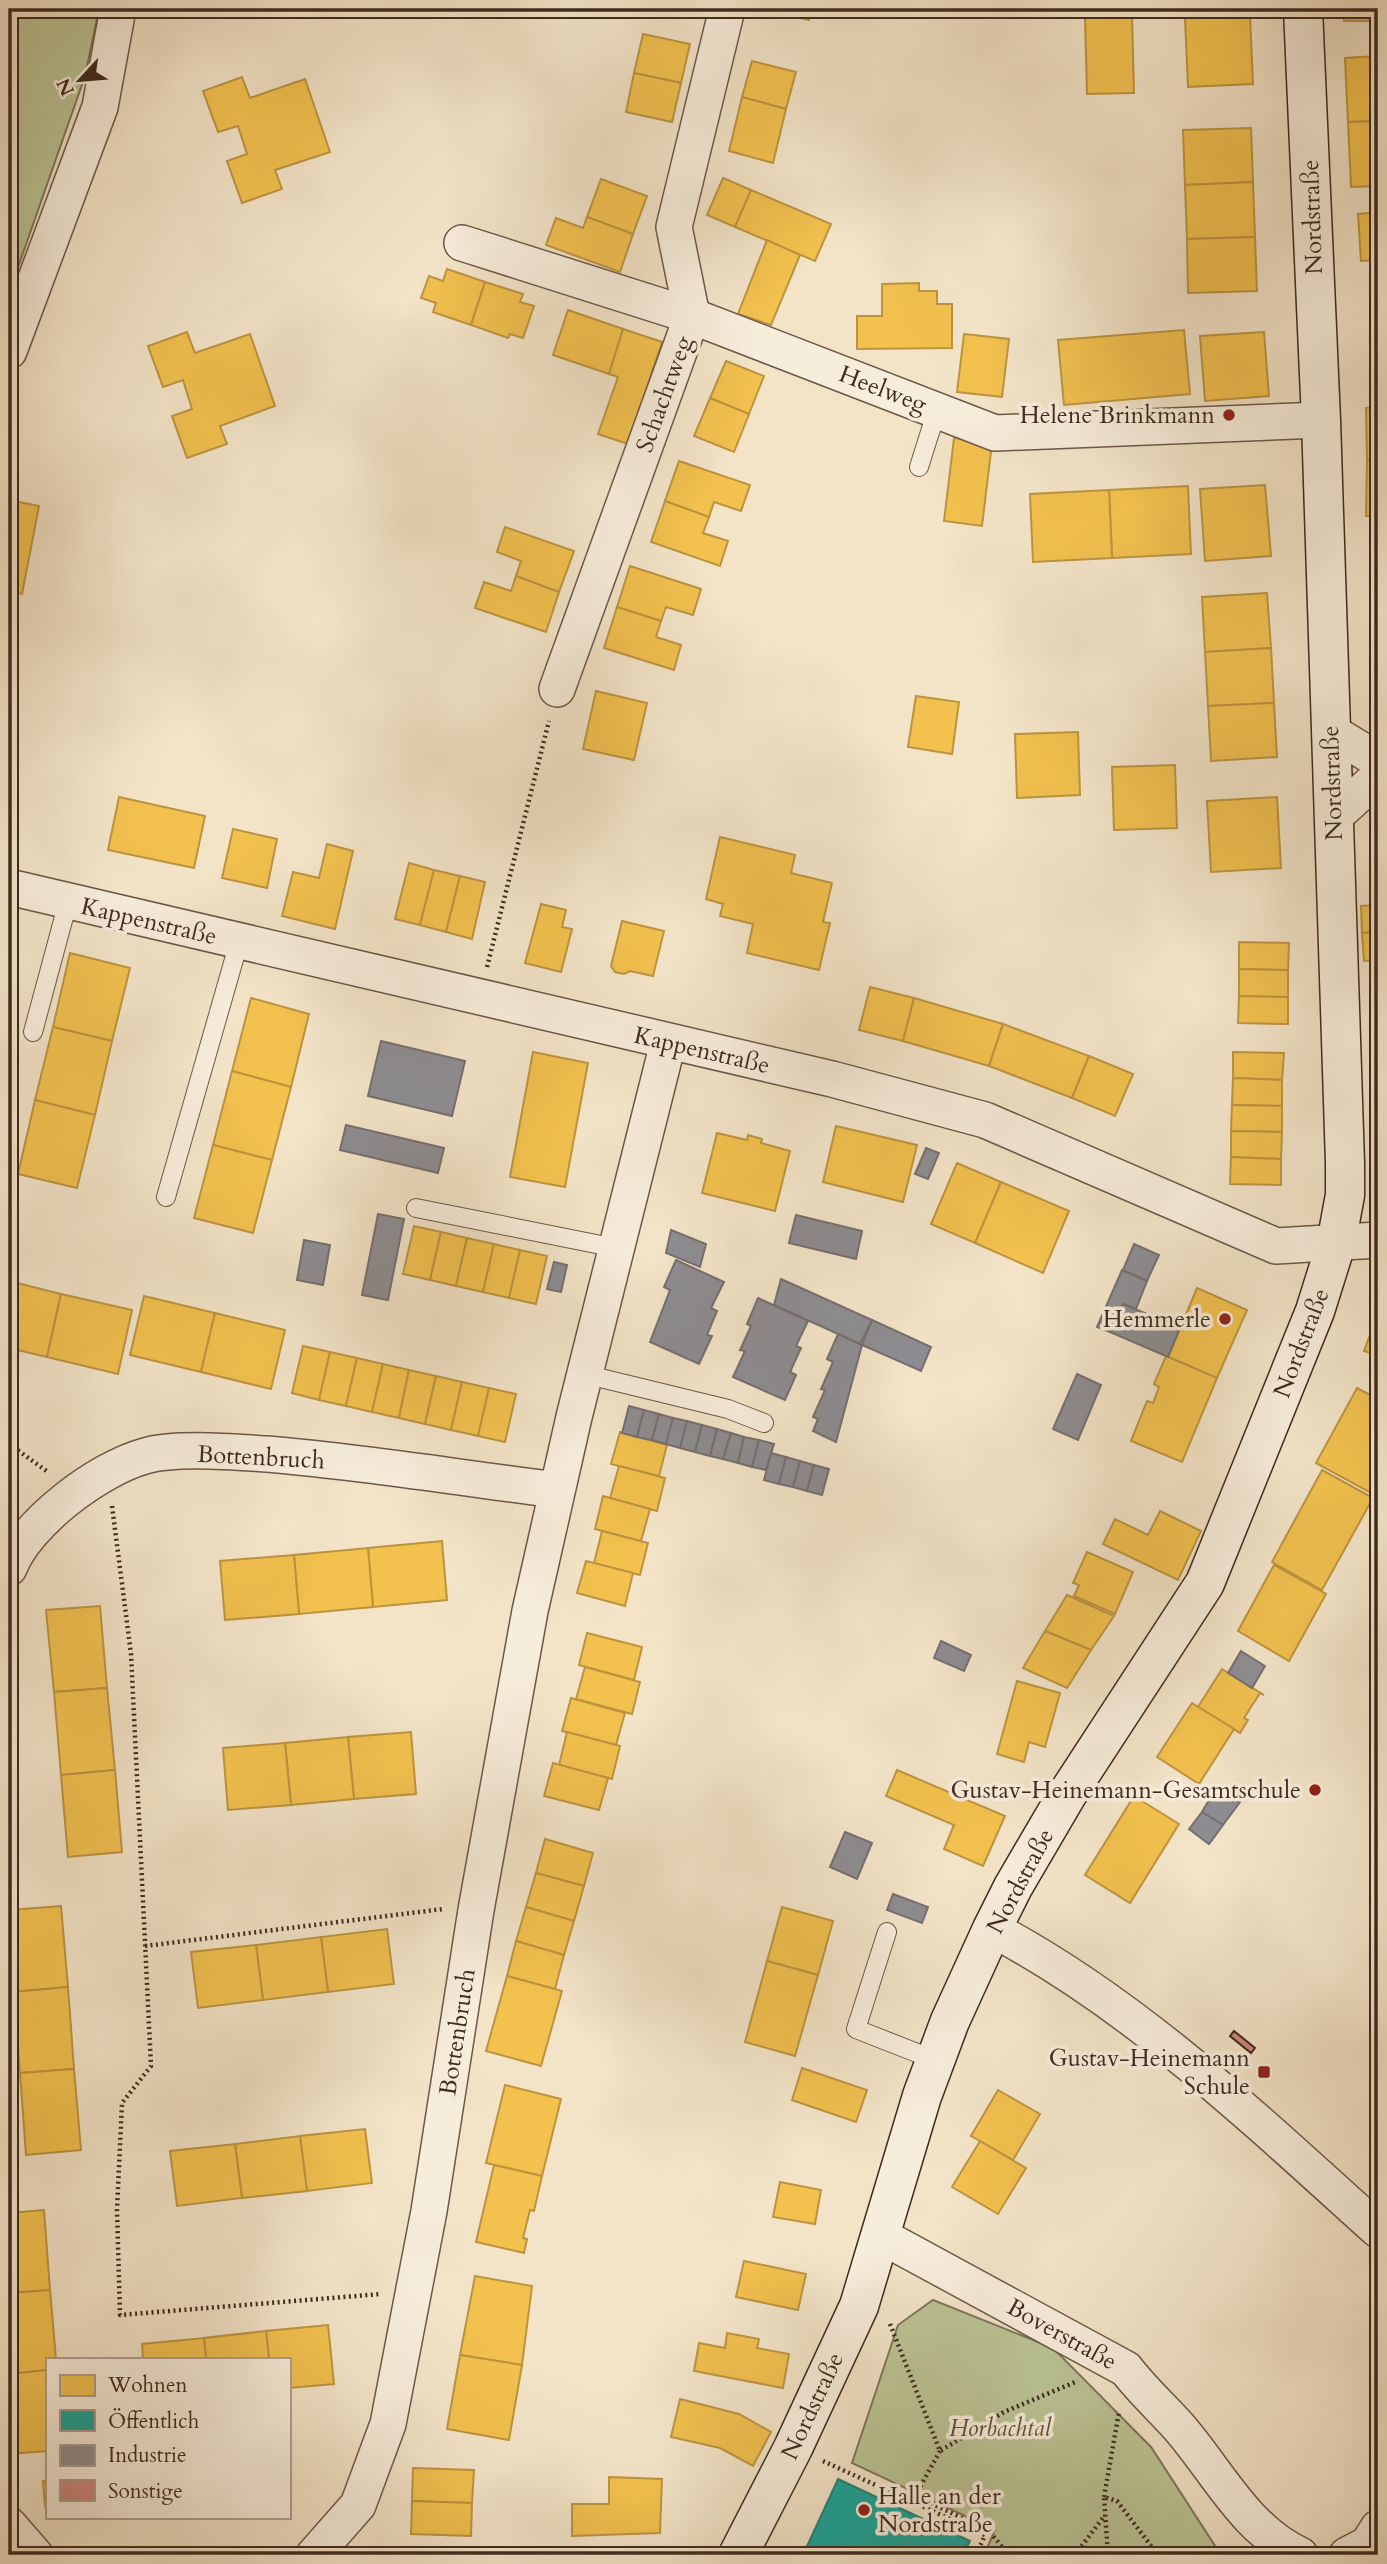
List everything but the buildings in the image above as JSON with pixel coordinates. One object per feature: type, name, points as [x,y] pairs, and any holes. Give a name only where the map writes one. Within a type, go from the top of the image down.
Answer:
[{"type":"street","points":[[9,351],[100,107],[118,9]]},
{"type":"street","name":"Schachtweg","points":[[557,689],[692,316],[674,227],[727,9]]},
{"type":"street","name":"Nordstraße","points":[[738,2555],[793,2448],[859,2306],[935,2060],[992,1929],[1013,1887],[1068,1793],[1205,1583],[1315,1311],[1336,1244],[1345,1184],[1321,420],[1303,9]]},
{"type":"street","name":"Heelweg","points":[[462,243],[692,316],[995,433],[1321,420]]},
{"type":"street","points":[[1330,731],[1378,760]]},
{"type":"street","points":[[1333,818],[1378,777]]},
{"type":"street","name":"Kappenstraße","points":[[9,887],[668,1043],[832,1079],[985,1121],[1276,1246],[1378,1240]]},
{"type":"street","name":"Bottenbruch","points":[[314,2555],[358,2505],[388,2424],[414,2292],[476,1910],[530,1611],[584,1374],[668,1043]]},
{"type":"street","name":"Bottenbruch","points":[[9,1568],[15,1550],[74,1490],[145,1456],[220,1451],[309,1458],[557,1490]]},
{"type":"street","points":[[992,1929],[1035,1952],[1127,2014],[1250,2116],[1378,2230]]},
{"type":"street","name":"Boverstraße","points":[[881,2236],[1122,2366],[1178,2426],[1227,2492],[1283,2547],[1300,2555]]},
{"type":"street","points":[[9,2525],[35,2555]]},
{"type":"street","points":[[1347,2555],[1368,2544],[1378,2528]]},
{"type":"lane","points":[[919,467],[937,410]]},
{"type":"lane","points":[[33,1032],[68,902]]},
{"type":"lane","points":[[166,1197],[239,942]]},
{"type":"lane","points":[[416,1208],[616,1248]]},
{"type":"lane","points":[[584,1374],[728,1409],[764,1423]]},
{"type":"lane","points":[[887,1932],[856,2029],[935,2060]]},
{"type":"path","points":[[480,999],[557,689]]},
{"type":"path","points":[[9,1444],[74,1490]]},
{"type":"path","points":[[108,1474],[131,1654],[151,2066],[122,2103],[117,2210],[120,2315],[414,2292]]},
{"type":"path","points":[[145,1946],[430,1908],[476,1910]]},
{"type":"path","points":[[859,2306],[889,2321],[940,2451]]},
{"type":"path","points":[[912,2502],[940,2451],[1004,2412],[1122,2366],[1104,2497],[1108,2555]]},
{"type":"path","points":[[793,2448],[985,2535],[976,2555]]},
{"type":"path","points":[[916,2496],[989,2531],[1009,2555]]},
{"type":"path","points":[[1104,2497],[1117,2501],[1158,2555]]},
{"type":"path","points":[[1075,2555],[1105,2515]]},
{"type":"green space","points":[[9,9],[99,9],[85,76],[9,293]]},
{"type":"green space","name":"Horbachtal","points":[[933,2300],[1053,2348],[1151,2447],[1221,2555],[984,2555],[995,2530],[852,2463],[898,2325]]},
{"type":"place","name":"Helene Brinkmann","points":[[1229,415]]},
{"type":"place","name":"Hemmerle","points":[[1225,1319]]},
{"type":"place","name":"Gustav-Heinemann-Gesamtschule","points":[[1315,1790]]},
{"type":"place","name":"Gustav-Heinemann Schule","points":[[1264,2072]]},
{"type":"place","name":"Halle an der Nordstraße","points":[[864,2510]]}]
